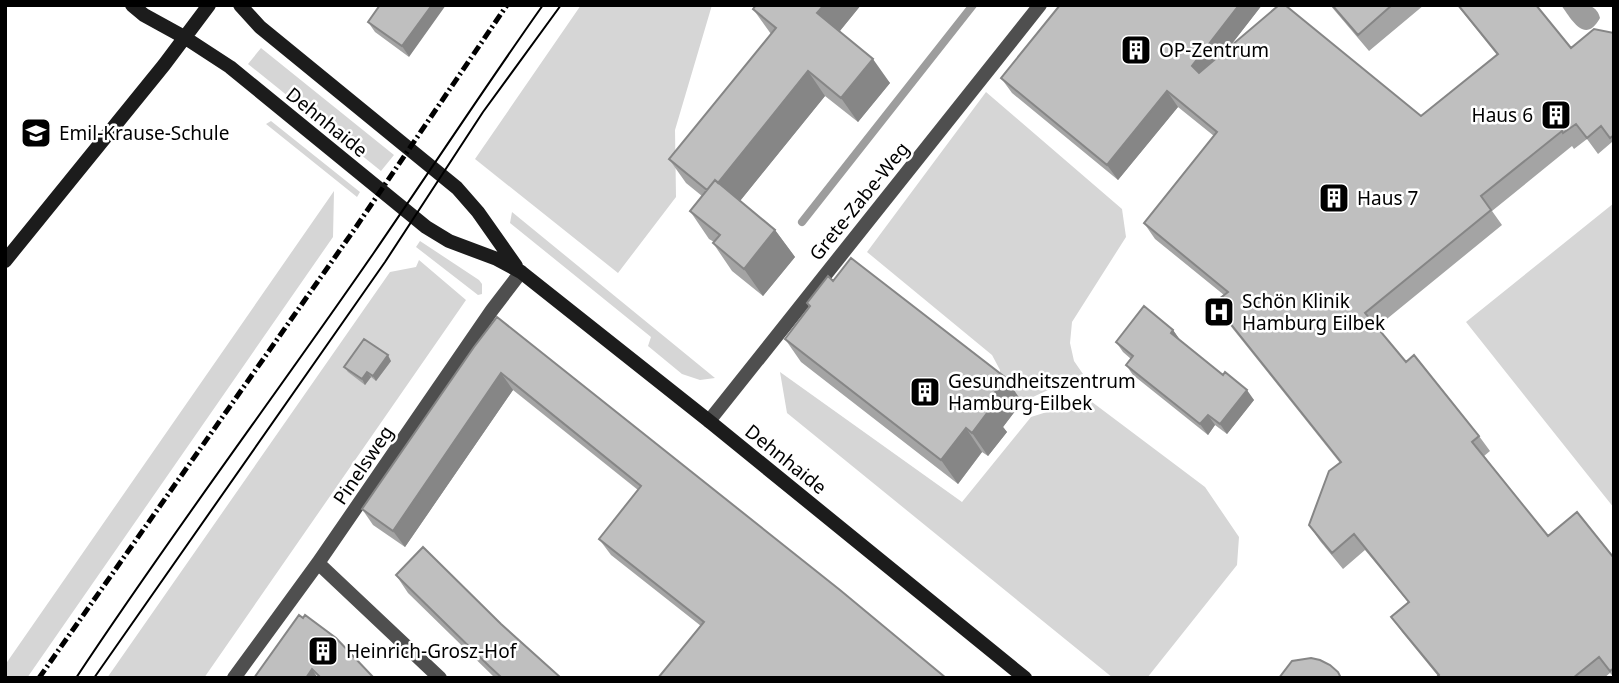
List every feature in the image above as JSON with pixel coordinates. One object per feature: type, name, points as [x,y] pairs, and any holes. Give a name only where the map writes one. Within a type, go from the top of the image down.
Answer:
[{"type":"main road","name":"Dehnhaide","points":[[132,5],[230,67],[426,227],[449,241],[497,259],[521,272],[1025,678]]},
{"type":"main road","points":[[5,261],[209,5]]},
{"type":"main road","name":"Dehnhaide","points":[[240,5],[260,27],[457,188],[478,212],[521,272]]},
{"type":"street","name":"Grete-Zabe-Weg","points":[[709,421],[1040,5]]},
{"type":"street","name":"Pinelsweg","points":[[234,678],[318,564],[492,310],[521,272]]},
{"type":"street","points":[[318,564],[440,678]]},
{"type":"shaded area","points":[[581,5],[712,5],[675,130],[676,197],[618,273],[475,159]]},
{"type":"shaded area","points":[[1561,5],[1590,6],[1598,12],[1600,18],[1594,26],[1584,30],[1574,23]]},
{"type":"shaded area","points":[[261,48],[394,155],[381,171],[248,64]]},
{"type":"shaded area","points":[[986,92],[1122,209],[1126,237],[1072,322],[1070,343],[1074,361],[1083,374],[1022,402],[1000,379],[1000,370],[992,355],[867,252]]},
{"type":"shaded area","points":[[271,121],[360,192],[357,197],[266,124]]},
{"type":"shaded area","points":[[334,191],[333,237],[27,678],[5,678],[5,665]]},
{"type":"shaded area","points":[[1614,203],[1614,508],[1466,322]]},
{"type":"shaded area","points":[[512,212],[715,378],[700,380],[682,374],[648,346],[651,337],[510,223]]},
{"type":"shaded area","points":[[420,241],[479,280],[482,294],[478,295],[416,247]]},
{"type":"shaded area","points":[[419,260],[466,300],[204,678],[107,678],[390,272],[416,267]]},
{"type":"shaded area","points":[[780,372],[962,502],[1031,417],[1088,399],[1205,487],[1239,537],[1237,565],[1147,678],[1113,678],[787,413]]},
{"type":"building","points":[[380,5],[432,5],[402,46],[368,22]]},
{"type":"building","points":[[756,5],[824,5],[817,13],[873,59],[841,98],[808,71],[718,183],[715,180],[707,190],[669,159],[776,28],[753,9]]},
{"type":"building","points":[[1060,5],[1239,5],[1192,66],[1199,73],[1279,5],[1285,5],[1421,116],[1498,54],[1458,5],[1536,5],[1571,48],[1594,29],[1614,33],[1614,135],[1610,138],[1601,126],[1587,138],[1576,124],[1563,133],[1562,131],[1481,196],[1491,210],[1365,313],[1406,362],[1414,355],[1479,436],[1472,442],[1548,536],[1577,512],[1614,558],[1614,668],[1610,671],[1599,657],[1573,678],[1436,678],[1439,675],[1391,617],[1409,602],[1354,534],[1332,553],[1309,525],[1329,471],[1341,462],[1214,303],[1228,292],[1144,223],[1217,132],[1167,91],[1107,165],[1001,78]]},
{"type":"building","points":[[1332,5],[1392,5],[1358,35]]},
{"type":"building","points":[[715,180],[775,230],[744,269],[713,243],[720,235],[690,211]]},
{"type":"building","name":"Gesundheitszentrum Hamburg-Eilbek","points":[[851,258],[1006,378],[985,405],[990,409],[972,433],[966,428],[941,460],[785,339],[810,306],[807,303],[828,276],[833,281]]},
{"type":"building","points":[[1144,306],[1173,330],[1171,333],[1223,375],[1225,372],[1247,390],[1220,424],[1208,415],[1200,424],[1126,365],[1133,356],[1116,342]]},
{"type":"building","points":[[497,317],[840,590],[946,678],[658,678],[704,622],[599,539],[641,486],[501,373],[393,531],[362,509]]},
{"type":"building","points":[[364,339],[388,355],[373,376],[367,372],[362,379],[344,367]]},
{"type":"building","points":[[423,547],[501,624],[561,678],[502,678],[489,666],[396,575]]},
{"type":"building","points":[[299,615],[303,618],[305,615],[336,638],[374,678],[321,678],[312,669],[306,678],[254,678]]},
{"type":"building","points":[[1311,658],[1330,665],[1341,678],[1279,678],[1292,661]]},
{"type":"waterway","points":[[802,222],[973,5]]},
{"type":"tram line","points":[[76,678],[373,254],[543,5]]},
{"type":"tram line","points":[[94,678],[385,262],[483,112],[561,5]]},
{"type":"railway","points":[[39,678],[354,230],[507,5]]},
{"type":"place","name":"OP-Zentrum","points":[[1136,50]]},
{"type":"place","name":"Haus 6","points":[[1556,115]]},
{"type":"place","name":"Emil-Krause-Schule","points":[[36,133]]},
{"type":"place","name":"Haus 7","points":[[1334,198]]},
{"type":"place","name":"Schön Klinik Hamburg Eilbek","points":[[1219,312]]},
{"type":"place","name":"Gesundheitszentrum Hamburg-Eilbek","points":[[925,392]]},
{"type":"place","name":"Heinrich-Grosz-Hof","points":[[323,651]]}]
